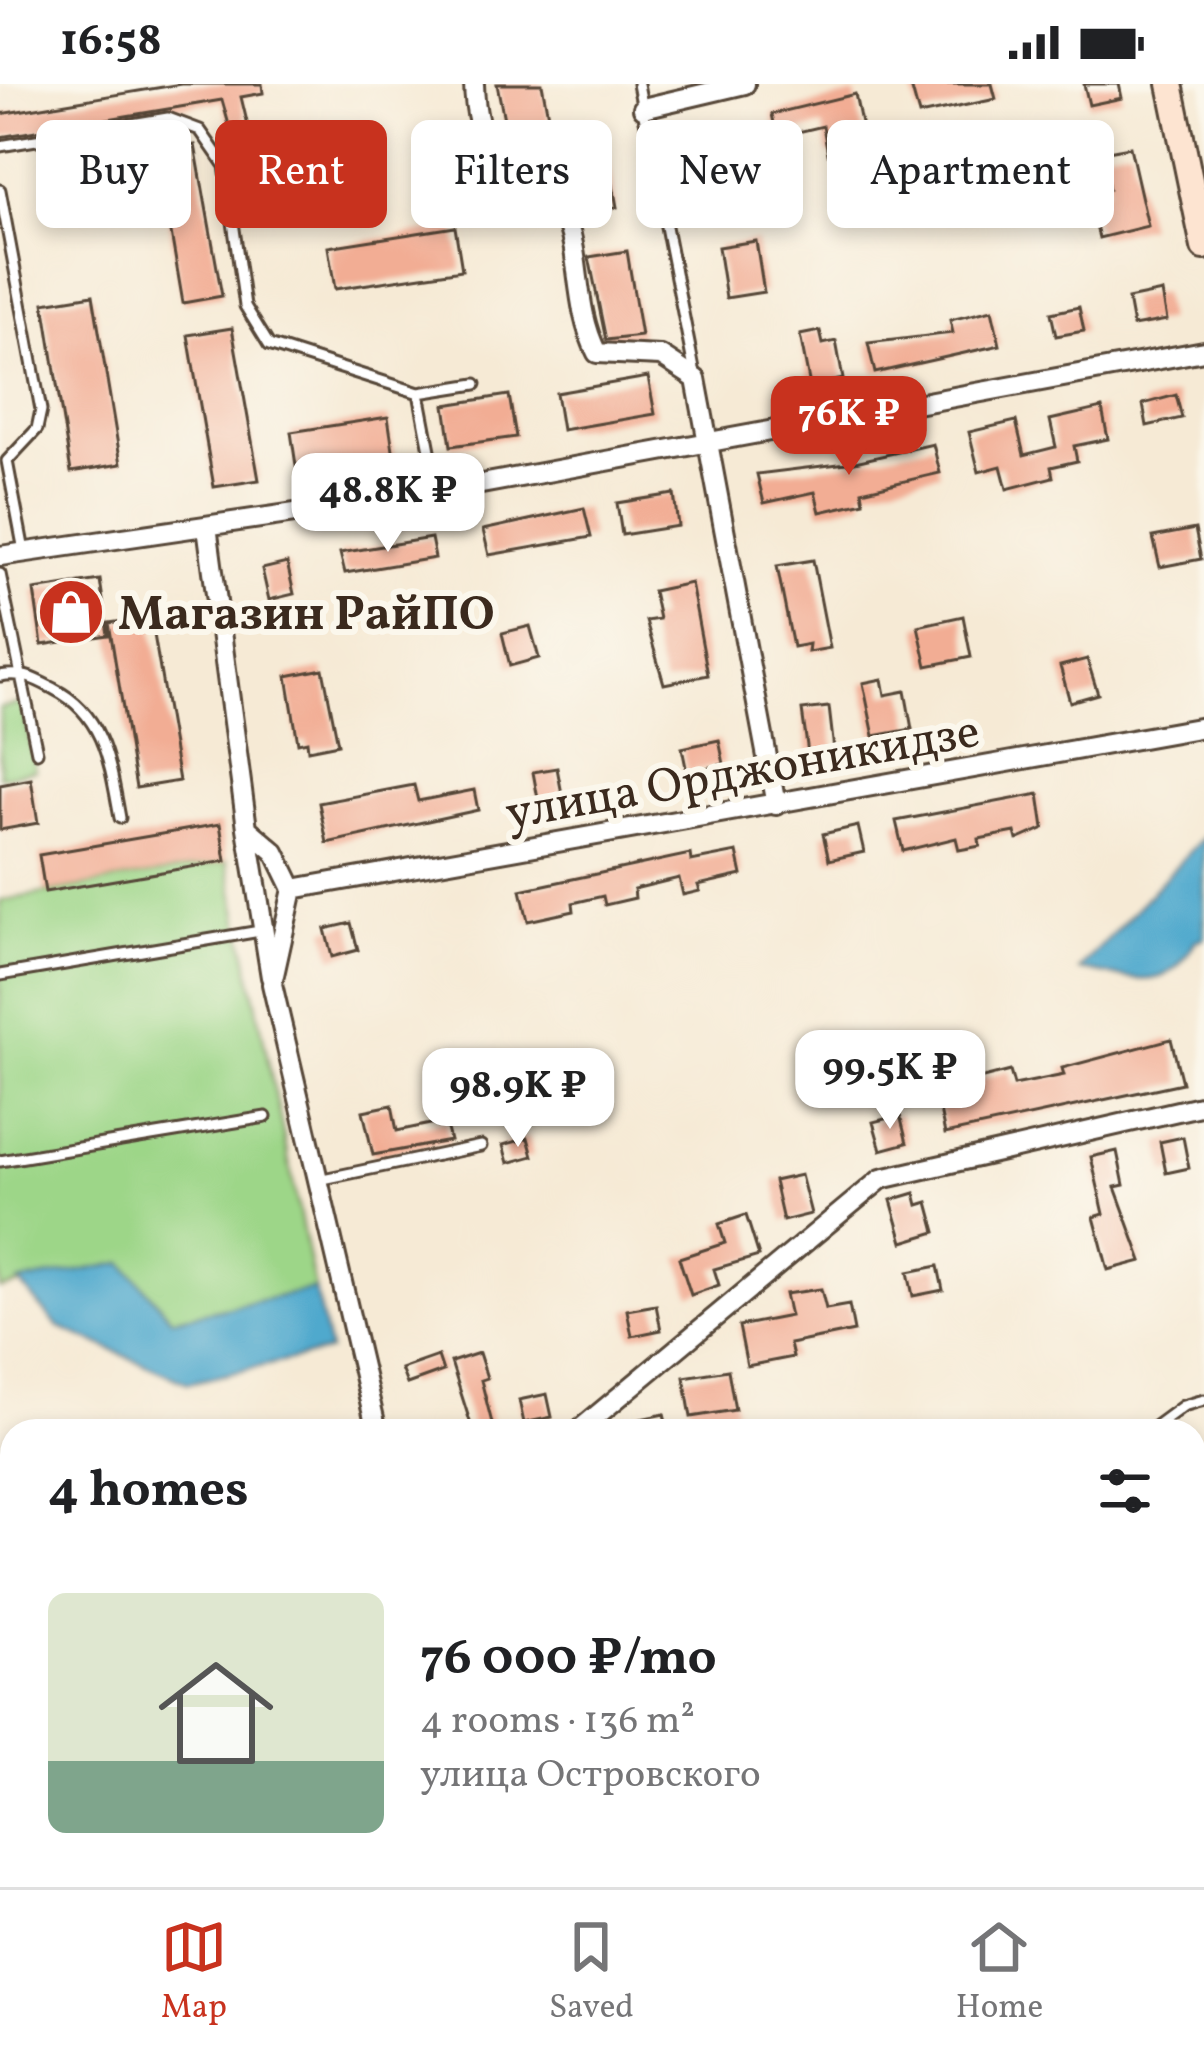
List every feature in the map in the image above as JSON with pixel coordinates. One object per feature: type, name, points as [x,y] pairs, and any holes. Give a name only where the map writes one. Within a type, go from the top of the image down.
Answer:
[{"type":"street","points":[[474,84],[475,116],[499,165],[554,200],[566,219],[580,321],[597,353],[661,356],[696,380],[776,805]]},
{"type":"street","points":[[643,108],[746,84]]},
{"type":"street","points":[[1170,84],[1204,248]]},
{"type":"street","points":[[0,556],[438,492],[1204,351]]},
{"type":"street","points":[[207,526],[260,931],[374,1419]]},
{"type":"street","name":"улица Орджоникидзе","points":[[293,889],[1204,727]]},
{"type":"street","points":[[247,828],[275,852],[293,889],[272,984]]},
{"type":"street","points":[[592,1419],[880,1179],[1204,1105]]},
{"type":"lane","points":[[638,84],[696,380]]},
{"type":"lane","points":[[0,146],[168,118],[200,130],[225,166],[245,306],[269,345],[418,393],[476,385]]},
{"type":"lane","points":[[0,190],[41,410],[38,429],[4,460],[25,554]]},
{"type":"lane","points":[[418,393],[438,492]]},
{"type":"lane","points":[[0,574],[37,752]]},
{"type":"lane","points":[[0,676],[21,672],[78,701],[106,745],[120,818]]},
{"type":"lane","points":[[0,975],[260,931]]},
{"type":"lane","points":[[0,1161],[266,1117]]},
{"type":"lane","points":[[318,1180],[481,1146]]},
{"type":"lane","points":[[1166,1419],[1183,1406],[1204,1400]]},
{"type":"green space","points":[[23,703],[35,770],[0,777],[0,708]]},
{"type":"green space","points":[[227,861],[315,1289],[172,1319],[123,1263],[0,1289],[0,901]]},
{"type":"water","points":[[1204,836],[1204,938],[1195,941],[1173,971],[1160,977],[1132,979],[1079,970]]},
{"type":"water","points":[[123,1263],[172,1319],[315,1289],[329,1351],[188,1383],[58,1327],[19,1282]]},
{"type":"building","points":[[181,84],[262,84],[263,93],[241,97],[247,120],[228,120],[222,100],[102,120],[36,120],[36,131],[0,137],[0,114]]},
{"type":"building","points":[[497,84],[542,84],[549,120],[504,120]]},
{"type":"building","points":[[992,84],[996,99],[919,115],[911,86]]},
{"type":"building","points":[[1084,84],[1119,84],[1122,98],[1089,105]]},
{"type":"building","points":[[855,94],[860,120],[827,120],[827,148],[823,126],[803,131],[803,120],[773,120],[772,114]]},
{"type":"building","points":[[195,145],[222,296],[183,303],[170,228],[191,228],[191,146]]},
{"type":"building","points":[[1130,147],[1148,226],[1099,238],[1096,228],[1114,228],[1114,150]]},
{"type":"building","points":[[455,228],[462,270],[335,289],[328,247]]},
{"type":"building","points":[[756,241],[764,292],[726,298],[718,247]]},
{"type":"building","points":[[627,251],[641,336],[606,340],[589,257]]},
{"type":"building","points":[[1162,292],[1167,320],[1133,326],[1128,299]]},
{"type":"building","points":[[93,295],[121,464],[71,472],[44,303]]},
{"type":"building","points":[[1079,307],[1084,331],[1056,336],[1051,313]]},
{"type":"building","points":[[992,310],[1000,345],[875,373],[868,343],[953,333],[950,320]]},
{"type":"building","points":[[232,328],[259,480],[214,487],[188,335]]},
{"type":"building","points":[[820,331],[823,344],[836,341],[843,379],[810,386],[800,335]]},
{"type":"building","points":[[648,377],[655,414],[562,430],[556,393]]},
{"type":"building","points":[[509,395],[516,437],[451,446],[445,405]]},
{"type":"building","points":[[1176,395],[1182,418],[1147,426],[1143,404]]},
{"type":"building","points":[[1102,408],[1108,439],[1074,446],[1077,461],[1051,467],[1053,477],[1007,489],[1001,466],[979,472],[969,432],[1016,421],[1024,455],[1056,447],[1050,420]]},
{"type":"building","points":[[388,417],[394,457],[297,472],[291,432]]},
{"type":"building","points":[[933,444],[940,473],[862,491],[864,502],[820,512],[815,492],[764,503],[757,474],[855,462]]},
{"type":"building","points":[[674,494],[678,526],[622,535],[617,503]]},
{"type":"building","points":[[584,508],[591,537],[489,555],[483,530]]},
{"type":"building","points":[[1195,529],[1201,559],[1160,567],[1153,537]]},
{"type":"building","points":[[431,538],[435,558],[345,573],[340,553]]},
{"type":"building","points":[[813,560],[830,648],[808,652],[809,644],[793,647],[777,566]]},
{"type":"building","points":[[287,563],[294,594],[269,600],[262,569]]},
{"type":"building","name":"Магазин РайПО","points":[[100,580],[108,635],[42,645],[34,590]]},
{"type":"building","points":[[691,583],[708,675],[664,684],[646,621],[659,619],[653,591]]},
{"type":"building","points":[[963,616],[971,657],[927,666],[918,626]]},
{"type":"building","points":[[151,617],[179,781],[136,788],[109,623]]},
{"type":"building","points":[[530,626],[539,658],[510,666],[502,633]]},
{"type":"building","points":[[1087,659],[1098,694],[1070,702],[1060,666]]},
{"type":"building","points":[[323,669],[338,744],[308,750],[307,741],[298,743],[287,676]]},
{"type":"building","points":[[882,679],[885,695],[905,691],[912,729],[874,736],[863,683]]},
{"type":"building","points":[[829,707],[834,750],[808,753],[802,710]]},
{"type":"building","points":[[719,740],[724,764],[687,772],[682,748]]},
{"type":"building","points":[[557,768],[562,794],[538,799],[533,772]]},
{"type":"building","points":[[31,779],[38,823],[0,830],[0,785]]},
{"type":"building","points":[[414,785],[418,801],[474,790],[478,810],[327,843],[319,803]]},
{"type":"building","points":[[1039,794],[1044,828],[1017,840],[1015,832],[979,839],[980,846],[959,850],[956,838],[903,851],[896,821]]},
{"type":"building","points":[[220,824],[226,861],[45,892],[39,855]]},
{"type":"building","points":[[858,826],[864,852],[829,860],[823,834]]},
{"type":"building","points":[[737,852],[742,875],[698,885],[700,891],[683,895],[679,878],[634,889],[635,898],[605,905],[603,896],[573,903],[574,911],[528,921],[521,890],[690,854],[691,861]]},
{"type":"building","points":[[351,923],[358,950],[332,957],[325,929]]},
{"type":"building","points":[[1171,1039],[1182,1083],[945,1134],[937,1096],[977,1088],[975,1080],[1010,1071],[1014,1085],[1064,1075],[1062,1068]]},
{"type":"building","points":[[392,1105],[397,1131],[445,1121],[450,1141],[373,1155],[363,1111]]},
{"type":"building","points":[[900,1115],[907,1143],[881,1150],[873,1122]]},
{"type":"building","points":[[1183,1137],[1189,1168],[1166,1173],[1160,1142]]},
{"type":"building","points":[[528,1138],[533,1156],[508,1163],[503,1145]]},
{"type":"building","points":[[1117,1151],[1124,1185],[1115,1187],[1142,1261],[1108,1270],[1094,1217],[1104,1214],[1091,1157]]},
{"type":"building","points":[[801,1175],[811,1214],[783,1221],[774,1181]]},
{"type":"building","points":[[915,1193],[918,1205],[928,1202],[936,1232],[903,1242],[891,1200]]},
{"type":"building","points":[[746,1215],[759,1256],[714,1269],[719,1285],[691,1295],[679,1258],[725,1243],[719,1224]]},
{"type":"building","points":[[938,1266],[943,1290],[913,1296],[908,1272]]},
{"type":"building","points":[[821,1289],[826,1309],[849,1305],[854,1331],[790,1344],[793,1357],[747,1366],[739,1326],[790,1316],[785,1294]]},
{"type":"building","points":[[656,1305],[661,1330],[632,1336],[627,1310]]},
{"type":"building","points":[[479,1353],[491,1419],[469,1419],[451,1362]]},
{"type":"building","points":[[438,1356],[443,1371],[407,1384],[401,1369]]},
{"type":"building","points":[[728,1370],[735,1410],[691,1417],[684,1377]]},
{"type":"building","points":[[547,1394],[552,1417],[523,1419],[519,1400]]},
{"type":"place","name":"Магазин РайПО","points":[[71,612]]}]
